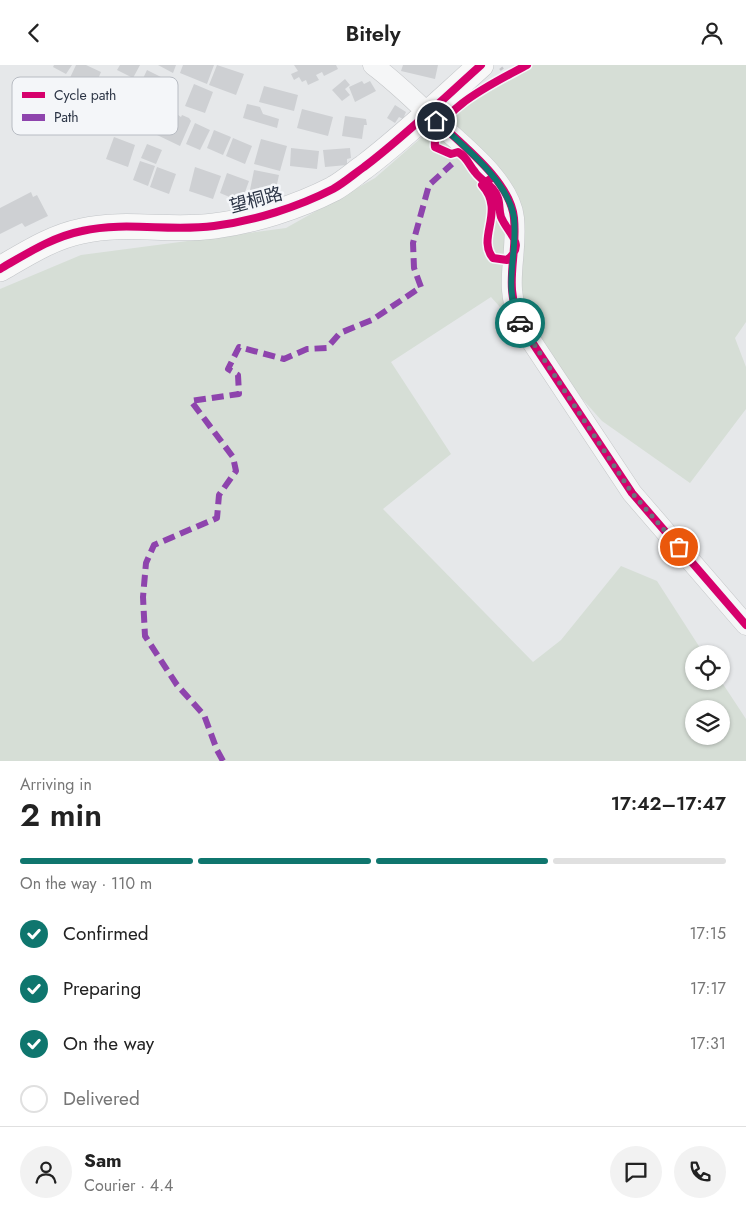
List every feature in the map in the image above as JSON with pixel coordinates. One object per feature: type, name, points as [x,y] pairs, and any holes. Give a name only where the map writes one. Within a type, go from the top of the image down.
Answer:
[{"type":"main road","name":"望桐路","points":[[0,269],[53,240],[83,230],[115,227],[176,229],[215,226],[293,206],[334,189],[393,145],[481,65]]},
{"type":"street","points":[[373,65],[404,89],[471,152],[493,177],[511,205],[514,218],[510,289],[515,312],[522,327],[632,493],[746,625]]},
{"type":"shaded area","points":[[521,65],[746,65],[746,322],[735,338],[746,367],[746,409],[690,483],[602,421],[491,297],[391,362],[451,454],[383,509],[533,662],[561,640],[621,566],[657,581],[698,645],[685,645],[685,690],[727,690],[746,719],[746,761],[0,761],[0,289],[81,255],[286,228],[375,178],[461,103]]},
{"type":"building","points":[[54,65],[72,65],[66,74],[53,67]]},
{"type":"building","points":[[76,65],[86,65],[101,72],[99,77],[70,77]]},
{"type":"building","points":[[120,65],[140,65],[134,77],[117,70]]},
{"type":"building","points":[[158,65],[176,65],[173,73]]},
{"type":"building","points":[[183,65],[214,65],[207,84],[180,73]]},
{"type":"building","points":[[217,65],[244,74],[236,95],[209,85]]},
{"type":"building","points":[[294,65],[336,65],[338,69],[324,76],[322,72],[316,75],[319,80],[308,85],[306,80],[302,82],[299,77],[294,80],[291,74],[298,71]]},
{"type":"building","points":[[403,65],[438,65],[435,79],[401,71]]},
{"type":"building","points":[[147,70],[161,77],[144,77]]},
{"type":"building","points":[[345,79],[350,85],[345,89],[350,95],[342,101],[332,90]]},
{"type":"building","points":[[362,81],[364,84],[370,81],[376,91],[355,102],[349,87]]},
{"type":"building","points":[[194,84],[213,92],[205,113],[185,106]]},
{"type":"building","points":[[264,86],[298,95],[294,111],[259,102]]},
{"type":"building","points":[[247,104],[260,107],[263,114],[279,119],[277,128],[243,118]]},
{"type":"building","points":[[395,105],[406,112],[403,119],[399,117],[395,123],[387,118]]},
{"type":"building","points":[[302,109],[333,117],[328,136],[297,128]]},
{"type":"building","points":[[178,115],[189,118],[191,121],[180,146],[157,135],[178,135]]},
{"type":"building","points":[[345,116],[366,119],[367,125],[364,125],[362,139],[342,136]]},
{"type":"building","points":[[195,123],[210,130],[200,150],[186,144]]},
{"type":"building","points":[[214,130],[231,137],[223,155],[207,148]]},
{"type":"building","points":[[114,137],[135,145],[128,167],[106,159]]},
{"type":"building","points":[[233,138],[252,146],[245,164],[226,156]]},
{"type":"building","points":[[261,139],[287,146],[280,171],[254,164]]},
{"type":"building","points":[[147,144],[162,150],[156,164],[141,158]]},
{"type":"building","points":[[291,148],[319,151],[317,169],[290,166]]},
{"type":"building","points":[[350,148],[351,158],[347,159],[347,165],[325,167],[323,150]]},
{"type":"building","points":[[140,161],[155,166],[148,186],[133,180]]},
{"type":"building","points":[[157,167],[176,174],[169,194],[150,187]]},
{"type":"building","points":[[195,167],[221,176],[213,199],[189,191]]},
{"type":"building","points":[[254,170],[279,175],[276,189],[269,188],[268,193],[250,190]]},
{"type":"building","points":[[227,173],[249,181],[240,206],[230,203],[232,198],[220,193]]},
{"type":"building","points":[[31,192],[33,197],[37,195],[48,216],[25,227],[22,223],[0,234],[0,208]]},
{"type":"marked path","points":[[223,761],[204,715],[177,685],[145,636],[143,597],[146,563],[154,545],[217,518],[219,495],[236,471],[233,457],[191,401],[239,394],[238,375],[228,369],[239,347],[284,359],[307,349],[327,348],[340,333],[372,320],[421,287],[414,268],[413,243],[429,185],[452,164]]},
{"type":"cycle path","points":[[0,269],[60,237],[82,231],[115,227],[198,228],[214,226],[260,217],[305,202],[337,187],[364,167],[409,130],[481,65]]},
{"type":"cycle path","points":[[493,177],[482,185],[489,195],[492,214],[487,242],[493,258],[507,260],[513,254],[516,244],[501,217],[499,200],[496,194],[491,187],[488,184],[484,181],[478,175],[461,154],[458,152],[451,154],[435,147],[437,134],[444,121],[455,109],[485,88],[527,65]]},
{"type":"cycle path","points":[[429,113],[492,174],[510,203],[515,233],[512,272],[513,297],[522,327],[632,493],[746,625]]},
{"type":"way so far","points":[[520,323],[632,493],[679,547]]},
{"type":"route","points":[[436,121],[471,152],[500,186],[511,205],[514,218],[510,289],[515,312],[520,323]]}]
